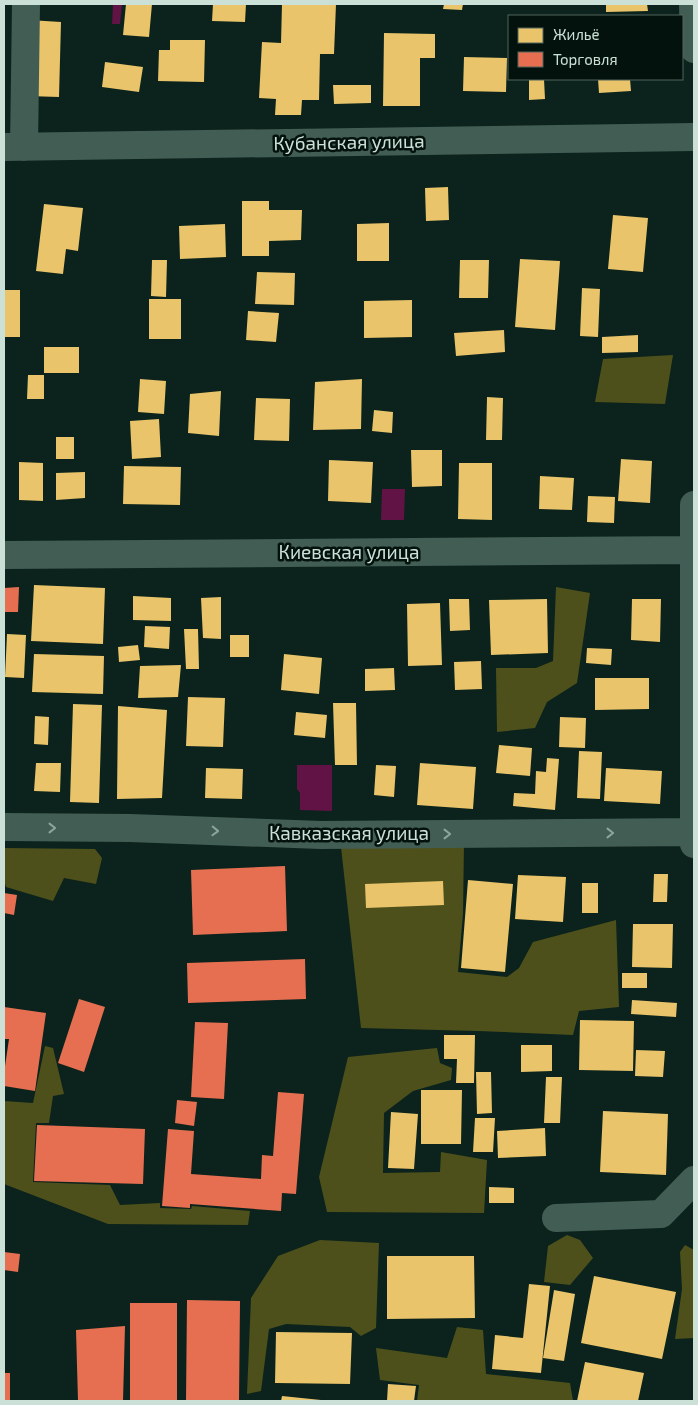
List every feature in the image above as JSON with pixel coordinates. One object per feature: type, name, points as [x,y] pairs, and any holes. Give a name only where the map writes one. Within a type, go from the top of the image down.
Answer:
[{"type":"street","points":[[14,147],[26,4]]},
{"type":"street","points":[[693,4],[694,49]]},
{"type":"street","name":"Кубанская улица","points":[[14,147],[694,137]]},
{"type":"street","points":[[694,505],[694,844]]},
{"type":"street","name":"Киевская улица","points":[[4,555],[694,550]]},
{"type":"street","name":"Кавказская улица","points":[[4,828],[130,828],[321,835],[694,832]]},
{"type":"street","points":[[556,1218],[661,1214],[694,1180]]},
{"type":"shaded area","points":[[113,4],[122,4],[120,24],[112,24]]},
{"type":"shaded area","points":[[673,355],[665,404],[595,402],[603,359]]},
{"type":"shaded area","points":[[382,489],[405,489],[404,520],[381,520]]},
{"type":"shaded area","points":[[556,587],[590,593],[577,683],[547,702],[535,728],[497,732],[496,668],[536,668],[553,661]]},
{"type":"shaded area","points":[[297,765],[332,765],[332,811],[300,810],[300,793],[297,789]]},
{"type":"shaded area","points":[[464,842],[463,914],[458,972],[507,977],[519,968],[533,942],[616,920],[619,1007],[579,1011],[573,1035],[361,1028],[341,847]]},
{"type":"shaded area","points":[[4,848],[95,849],[102,858],[96,884],[64,878],[53,901],[6,887],[4,880]]},
{"type":"shaded area","points":[[45,1046],[53,1048],[64,1094],[53,1096],[49,1123],[36,1123],[33,1182],[110,1185],[120,1205],[160,1203],[160,1208],[191,1209],[192,1206],[250,1211],[248,1225],[108,1224],[4,1184],[4,1101],[33,1103]]},
{"type":"shaded area","points":[[437,1048],[440,1063],[452,1068],[451,1080],[413,1091],[384,1113],[383,1173],[440,1172],[441,1152],[487,1160],[484,1213],[327,1212],[319,1177],[348,1057]]},
{"type":"shaded area","points":[[567,1235],[580,1240],[593,1258],[570,1285],[544,1282],[548,1246]]},
{"type":"shaded area","points":[[320,1240],[379,1243],[376,1328],[361,1336],[350,1327],[286,1324],[269,1329],[261,1391],[247,1394],[251,1298],[278,1256]]},
{"type":"shaded area","points":[[685,1245],[694,1250],[694,1338],[675,1339],[682,1289],[680,1252]]},
{"type":"shaded area","points":[[457,1327],[483,1330],[486,1374],[570,1383],[573,1401],[417,1401],[419,1385],[380,1380],[376,1348],[447,1358]]},
{"type":"building: Жильё","points":[[126,4],[152,4],[149,37],[123,35]]},
{"type":"building: Жильё","points":[[213,4],[246,4],[245,22],[212,21]]},
{"type":"building: Жильё","points":[[282,4],[336,4],[334,54],[320,54],[319,100],[302,100],[301,115],[275,115],[276,99],[259,98],[262,42],[281,43]]},
{"type":"building: Жильё","points":[[444,4],[463,4],[462,10],[443,9]]},
{"type":"building: Жильё","points":[[606,4],[647,4],[648,11],[606,12]]},
{"type":"building: Жильё","points":[[29,20],[61,22],[59,97],[27,96]]},
{"type":"building: Жильё","points":[[384,33],[435,34],[435,58],[420,58],[420,106],[383,106]]},
{"type":"building: Жильё","points":[[170,40],[205,40],[204,82],[158,81],[159,50],[170,50]]},
{"type":"building: Жильё","points":[[464,57],[507,58],[506,92],[463,91]]},
{"type":"building: Жильё","points":[[105,62],[143,67],[139,92],[102,87]]},
{"type":"building: Жильё","points":[[529,80],[544,80],[545,99],[529,100]]},
{"type":"building: Жильё","points":[[598,80],[630,80],[631,91],[599,93]]},
{"type":"building: Жильё","points":[[333,85],[371,85],[371,103],[334,104]]},
{"type":"building: Жильё","points":[[448,187],[449,220],[426,221],[425,188]]},
{"type":"building: Жильё","points":[[242,201],[269,201],[269,210],[302,210],[301,240],[269,241],[269,256],[242,256]]},
{"type":"building: Жильё","points":[[44,204],[83,208],[78,251],[66,249],[63,274],[36,271]]},
{"type":"building: Жильё","points":[[613,215],[648,218],[643,272],[608,269]]},
{"type":"building: Жильё","points":[[389,223],[389,261],[357,261],[357,224]]},
{"type":"building: Жильё","points":[[225,224],[226,257],[180,259],[179,226]]},
{"type":"building: Жильё","points":[[520,259],[560,261],[555,330],[515,327]]},
{"type":"building: Жильё","points":[[152,260],[167,260],[166,297],[151,296]]},
{"type":"building: Жильё","points":[[460,260],[489,260],[488,298],[459,298]]},
{"type":"building: Жильё","points":[[257,272],[295,273],[294,305],[255,304]]},
{"type":"building: Жильё","points":[[582,288],[600,289],[598,337],[580,336]]},
{"type":"building: Жильё","points":[[4,290],[20,290],[20,337],[4,337]]},
{"type":"building: Жильё","points":[[149,299],[181,299],[181,339],[149,339]]},
{"type":"building: Жильё","points":[[412,300],[412,337],[364,338],[364,301]]},
{"type":"building: Жильё","points":[[248,311],[279,313],[276,342],[246,340]]},
{"type":"building: Жильё","points":[[504,330],[505,352],[456,356],[454,333]]},
{"type":"building: Жильё","points":[[638,335],[638,352],[602,353],[602,337]]},
{"type":"building: Жильё","points":[[44,347],[79,347],[79,373],[44,373]]},
{"type":"building: Жильё","points":[[28,375],[44,375],[44,399],[27,399]]},
{"type":"building: Жильё","points":[[140,379],[166,381],[164,414],[138,412]]},
{"type":"building: Жильё","points":[[362,379],[361,429],[313,430],[315,382]]},
{"type":"building: Жильё","points":[[221,391],[219,436],[188,433],[190,394]]},
{"type":"building: Жильё","points":[[487,397],[503,398],[502,440],[486,440]]},
{"type":"building: Жильё","points":[[256,398],[290,399],[289,441],[254,440]]},
{"type":"building: Жильё","points":[[374,410],[393,412],[392,433],[372,431]]},
{"type":"building: Жильё","points":[[159,419],[161,457],[132,459],[130,421]]},
{"type":"building: Жильё","points":[[56,437],[74,437],[74,459],[56,459]]},
{"type":"building: Жильё","points":[[411,450],[442,450],[442,486],[412,487]]},
{"type":"building: Жильё","points":[[621,459],[652,461],[650,503],[618,501]]},
{"type":"building: Жильё","points":[[329,460],[373,462],[371,503],[328,501]]},
{"type":"building: Жильё","points":[[19,462],[43,463],[43,501],[19,500]]},
{"type":"building: Жильё","points":[[459,463],[492,463],[492,520],[458,519]]},
{"type":"building: Жильё","points":[[124,466],[181,467],[180,505],[123,504]]},
{"type":"building: Жильё","points":[[85,472],[85,498],[56,500],[56,473]]},
{"type":"building: Жильё","points":[[540,476],[574,478],[572,510],[539,509]]},
{"type":"building: Жильё","points":[[588,496],[615,497],[614,523],[587,522]]},
{"type":"building: Жильё","points":[[34,585],[105,588],[103,644],[31,641]]},
{"type":"building: Жильё","points":[[133,596],[171,598],[171,621],[133,620]]},
{"type":"building: Жильё","points":[[221,597],[221,639],[203,638],[201,598]]},
{"type":"building: Жильё","points":[[449,599],[469,599],[470,630],[450,631]]},
{"type":"building: Жильё","points":[[547,599],[548,653],[491,655],[489,600]]},
{"type":"building: Жильё","points":[[632,599],[661,599],[660,642],[631,640]]},
{"type":"building: Жильё","points":[[440,603],[442,665],[408,666],[407,604]]},
{"type":"building: Жильё","points":[[145,626],[170,627],[169,649],[144,647]]},
{"type":"building: Жильё","points":[[184,629],[198,629],[199,669],[186,669]]},
{"type":"building: Жильё","points":[[7,634],[26,635],[24,678],[5,677]]},
{"type":"building: Жильё","points":[[230,635],[249,635],[249,657],[230,657]]},
{"type":"building: Жильё","points":[[138,645],[140,660],[119,662],[118,647]]},
{"type":"building: Жильё","points":[[587,648],[612,649],[611,665],[586,663]]},
{"type":"building: Жильё","points":[[34,654],[104,656],[103,694],[32,692]]},
{"type":"building: Жильё","points":[[284,654],[322,658],[319,694],[281,690]]},
{"type":"building: Жильё","points":[[481,661],[482,689],[455,690],[454,662]]},
{"type":"building: Жильё","points":[[181,665],[178,697],[138,698],[140,666]]},
{"type":"building: Жильё","points":[[394,668],[395,690],[365,691],[365,669]]},
{"type":"building: Жильё","points":[[595,678],[649,678],[649,709],[595,710]]},
{"type":"building: Жильё","points":[[188,697],[225,698],[223,747],[186,746]]},
{"type":"building: Жильё","points":[[333,703],[356,703],[357,765],[335,765]]},
{"type":"building: Жильё","points":[[73,704],[102,705],[99,803],[70,802]]},
{"type":"building: Жильё","points":[[118,706],[167,710],[162,798],[117,799]]},
{"type":"building: Жильё","points":[[296,712],[327,715],[325,738],[294,735]]},
{"type":"building: Жильё","points":[[35,716],[49,717],[48,745],[34,744]]},
{"type":"building: Жильё","points":[[560,717],[586,718],[585,748],[559,747]]},
{"type":"building: Жильё","points":[[499,745],[532,748],[530,776],[496,773]]},
{"type":"building: Жильё","points":[[579,751],[602,752],[600,799],[577,798]]},
{"type":"building: Жильё","points":[[547,758],[559,759],[555,810],[513,806],[514,793],[535,794],[536,771],[546,772]]},
{"type":"building: Жильё","points":[[36,763],[61,763],[60,792],[34,791]]},
{"type":"building: Жильё","points":[[420,763],[476,767],[473,809],[417,805]]},
{"type":"building: Жильё","points":[[376,765],[396,766],[394,797],[374,795]]},
{"type":"building: Жильё","points":[[206,768],[243,769],[242,799],[205,798]]},
{"type":"building: Жильё","points":[[606,768],[662,771],[660,804],[604,801]]},
{"type":"building: Жильё","points":[[654,874],[668,874],[667,902],[653,902]]},
{"type":"building: Жильё","points":[[518,875],[566,877],[563,922],[515,919]]},
{"type":"building: Жильё","points":[[468,880],[513,884],[505,972],[461,968]]},
{"type":"building: Жильё","points":[[443,881],[444,905],[366,908],[365,884]]},
{"type":"building: Жильё","points":[[582,883],[598,883],[598,913],[582,913]]},
{"type":"building: Жильё","points":[[633,924],[673,924],[672,968],[632,967]]},
{"type":"building: Жильё","points":[[622,973],[647,973],[647,988],[622,988]]},
{"type":"building: Жильё","points":[[632,1000],[677,1003],[676,1017],[631,1014]]},
{"type":"building: Жильё","points":[[580,1020],[634,1021],[633,1071],[579,1070]]},
{"type":"building: Жильё","points":[[444,1035],[475,1035],[474,1083],[456,1083],[457,1059],[444,1059]]},
{"type":"building: Жильё","points":[[521,1045],[552,1045],[552,1071],[521,1072]]},
{"type":"building: Жильё","points":[[636,1050],[665,1051],[663,1077],[635,1076]]},
{"type":"building: Жильё","points":[[476,1072],[491,1072],[492,1113],[477,1114]]},
{"type":"building: Жильё","points":[[546,1077],[562,1077],[560,1123],[544,1123]]},
{"type":"building: Жильё","points":[[421,1090],[462,1090],[461,1144],[421,1144]]},
{"type":"building: Жильё","points":[[603,1111],[668,1114],[666,1175],[600,1172]]},
{"type":"building: Жильё","points":[[391,1112],[418,1114],[414,1169],[388,1168]]},
{"type":"building: Жильё","points":[[475,1118],[495,1118],[493,1152],[473,1152]]},
{"type":"building: Жильё","points":[[545,1128],[546,1156],[498,1158],[497,1131]]},
{"type":"building: Жильё","points":[[489,1187],[514,1188],[514,1203],[489,1203]]},
{"type":"building: Жильё","points":[[387,1256],[474,1256],[475,1318],[387,1319]]},
{"type":"building: Жильё","points":[[594,1276],[676,1292],[662,1359],[581,1343]]},
{"type":"building: Жильё","points":[[529,1284],[550,1286],[541,1373],[492,1369],[495,1335],[523,1338]]},
{"type":"building: Жильё","points":[[554,1290],[575,1294],[564,1361],[543,1358]]},
{"type":"building: Жильё","points":[[276,1332],[352,1333],[350,1384],[275,1383]]},
{"type":"building: Жильё","points":[[585,1362],[644,1373],[638,1401],[577,1401]]},
{"type":"building: Жильё","points":[[388,1384],[416,1386],[414,1401],[387,1401]]},
{"type":"building: Жильё","points":[[282,1396],[321,1400],[321,1401],[281,1401]]},
{"type":"building: Торговля","points":[[19,587],[18,612],[4,612],[4,588]]},
{"type":"building: Торговля","points":[[285,866],[287,931],[193,935],[191,870]]},
{"type":"building: Торговля","points":[[4,893],[17,895],[14,915],[4,913]]},
{"type":"building: Торговля","points":[[305,959],[306,999],[188,1003],[187,963]]},
{"type":"building: Торговля","points":[[79,999],[105,1007],[84,1072],[58,1063]]},
{"type":"building: Торговля","points":[[4,1007],[46,1013],[35,1091],[4,1086],[9,1039],[4,1039]]},
{"type":"building: Торговля","points":[[195,1022],[228,1023],[224,1099],[191,1097]]},
{"type":"building: Торговля","points":[[278,1092],[304,1094],[296,1194],[282,1193],[281,1211],[190,1204],[190,1208],[162,1206],[168,1129],[194,1131],[191,1174],[261,1179],[262,1155],[273,1156]]},
{"type":"building: Торговля","points":[[177,1100],[197,1102],[194,1126],[175,1123]]},
{"type":"building: Торговля","points":[[37,1125],[145,1129],[143,1184],[34,1181]]},
{"type":"building: Торговля","points":[[4,1252],[20,1254],[18,1272],[4,1270]]},
{"type":"building: Торговля","points":[[187,1300],[240,1301],[239,1401],[186,1401]]},
{"type":"building: Торговля","points":[[130,1303],[177,1303],[177,1401],[130,1401]]},
{"type":"building: Торговля","points":[[125,1326],[123,1401],[78,1401],[76,1330]]},
{"type":"building: Торговля","points":[[4,1373],[10,1373],[10,1401],[4,1401]]}]
